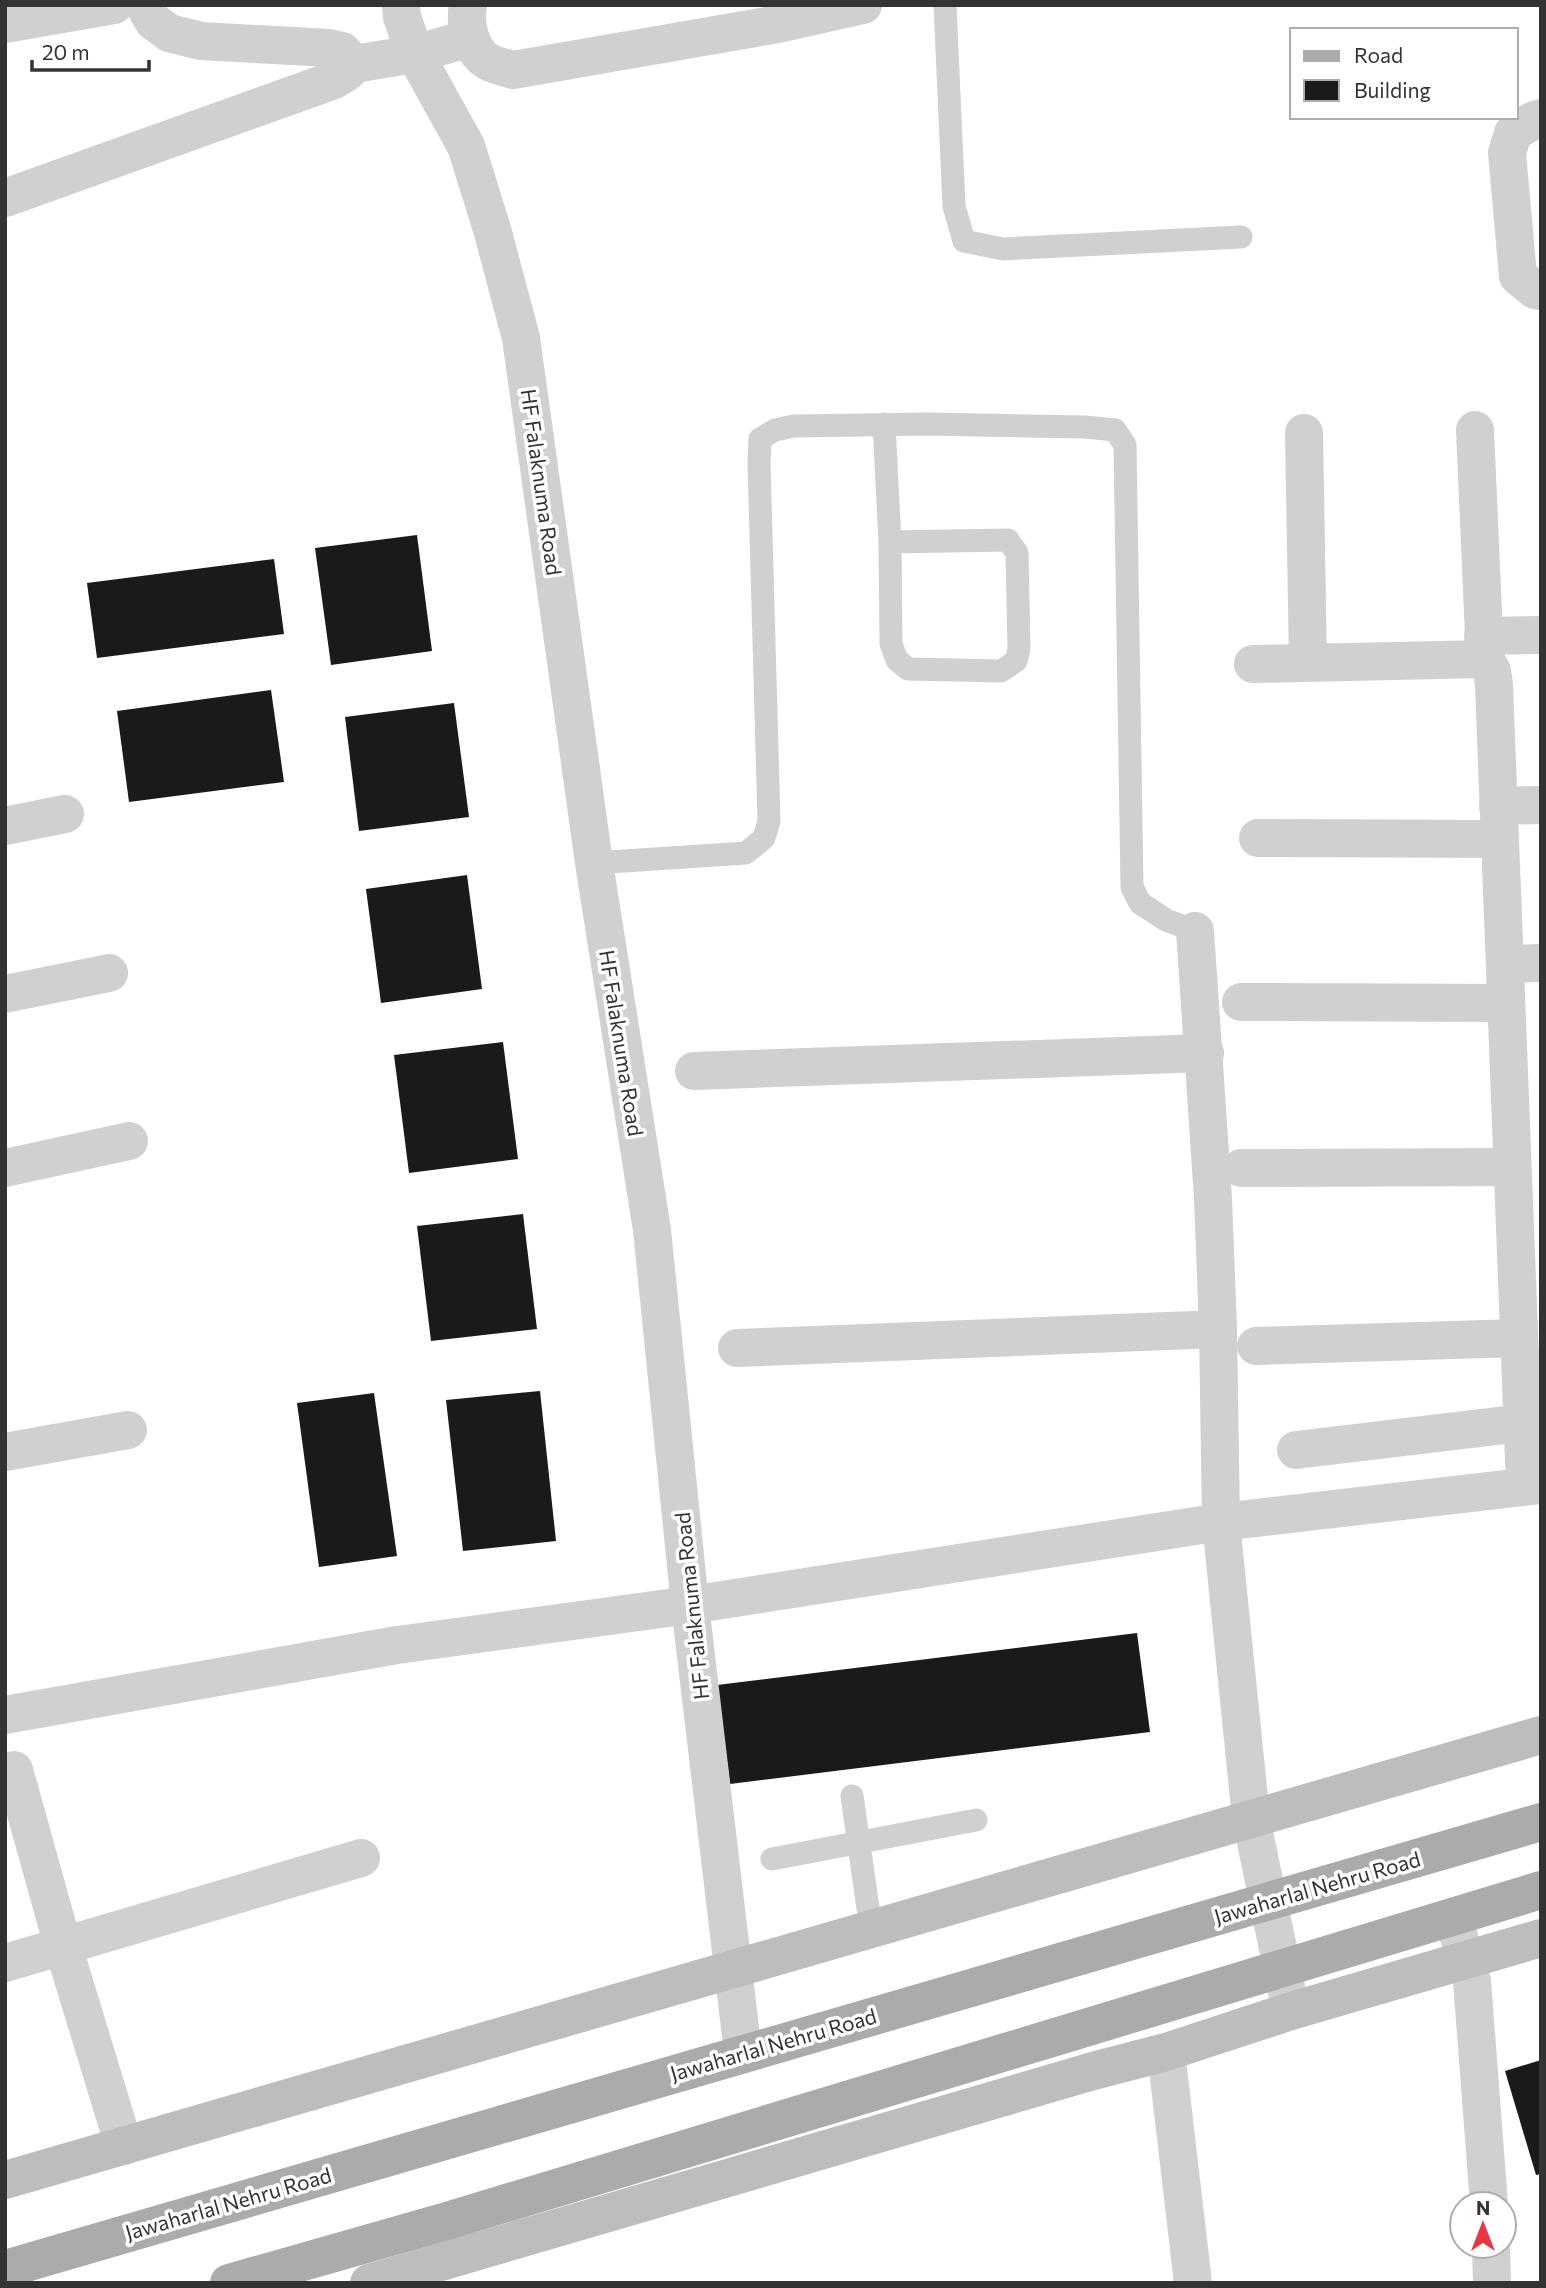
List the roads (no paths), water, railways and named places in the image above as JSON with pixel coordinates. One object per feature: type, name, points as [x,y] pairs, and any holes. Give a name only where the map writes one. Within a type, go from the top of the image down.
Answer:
[{"type":"main road","name":"Jawaharlal Nehru Road","points":[[5,2269],[1541,1822]]},
{"type":"main road","points":[[229,2283],[447,2221],[1541,1890]]},
{"type":"street","points":[[5,24],[114,5]]},
{"type":"street","points":[[144,5],[153,21],[169,33],[201,41],[328,48],[342,51],[354,64]]},
{"type":"street","name":"HF Falaknuma Road","points":[[401,5],[402,17],[415,54],[466,146],[492,229],[521,338],[594,863],[652,1230],[690,1605],[743,2053]]},
{"type":"street","points":[[5,198],[334,80],[354,64],[415,54],[469,22],[479,53],[490,63],[513,69],[778,24],[863,5]]},
{"type":"street","points":[[1541,118],[1513,133],[1507,153],[1518,276],[1535,290],[1541,291]]},
{"type":"street","points":[[5,1715],[397,1645],[690,1605],[1221,1522],[1533,1485],[1526,1314],[1512,1167],[1526,1128],[1506,1003],[1523,963],[1499,823],[1494,685],[1484,648],[1475,430]]},
{"type":"street","points":[[1304,433],[1308,662]]},
{"type":"street","points":[[1253,664],[1484,648],[1541,635]]},
{"type":"street","points":[[1258,838],[1499,823],[1541,805]]},
{"type":"street","points":[[5,826],[65,814]]},
{"type":"street","points":[[1195,931],[1205,1053],[1218,1329],[1221,1522],[1251,1818],[1291,2011]]},
{"type":"street","points":[[5,994],[109,973]]},
{"type":"street","points":[[1241,1002],[1506,1003]]},
{"type":"street","points":[[694,1071],[1205,1053]]},
{"type":"street","points":[[5,1168],[129,1141]]},
{"type":"street","points":[[1241,1168],[1512,1167]]},
{"type":"street","points":[[1256,1346],[1526,1314]]},
{"type":"street","points":[[737,1348],[1218,1329]]},
{"type":"street","points":[[1296,1450],[1528,1405]]},
{"type":"street","points":[[5,1452],[128,1430]]},
{"type":"street","points":[[5,2180],[1541,1735]]},
{"type":"street","points":[[14,1770],[63,1946],[124,2146]]},
{"type":"street","points":[[5,1964],[360,1858]]},
{"type":"street","points":[[1453,1917],[1472,1982],[1488,2190]]},
{"type":"street","points":[[371,2282],[1093,2071],[1167,2052],[1291,2011],[1541,1938]]},
{"type":"street","points":[[1167,2052],[1193,2283]]},
{"type":"street","points":[[1491,2260],[1492,2283]]},
{"type":"lane","points":[[945,5],[954,206],[964,241],[1003,250],[1241,237]]},
{"type":"lane","points":[[594,863],[746,853],[764,838],[769,821],[760,439],[775,430],[794,426],[884,424],[1085,427],[1115,430],[1125,445],[1132,887],[1140,903],[1166,920],[1195,931]]},
{"type":"lane","points":[[884,424],[890,542],[891,644],[897,660],[908,669],[1001,671],[1016,661],[1017,553],[1008,540],[890,542]]},
{"type":"lane","points":[[852,1796],[871,1929]]},
{"type":"lane","points":[[772,1859],[976,1820]]}]
